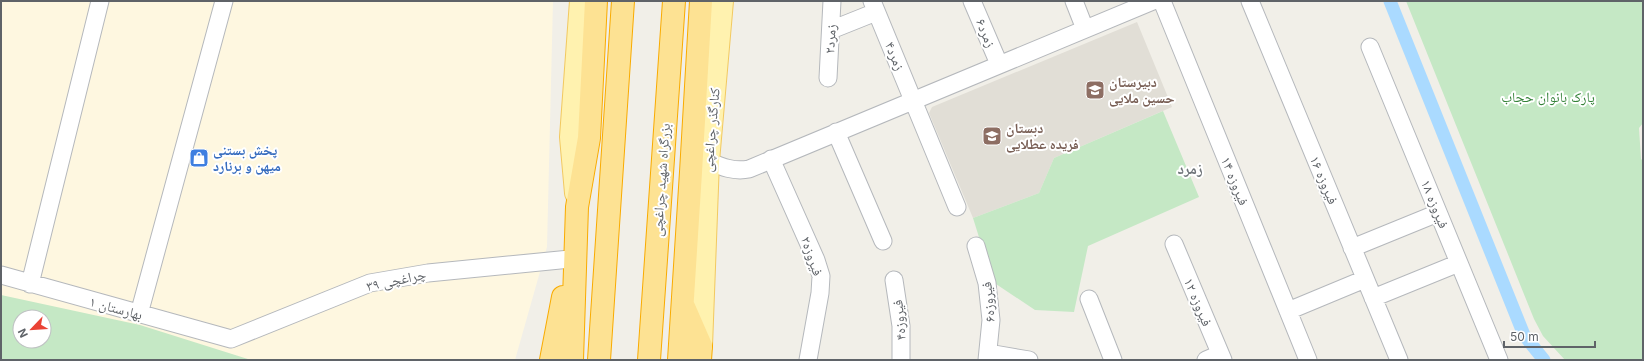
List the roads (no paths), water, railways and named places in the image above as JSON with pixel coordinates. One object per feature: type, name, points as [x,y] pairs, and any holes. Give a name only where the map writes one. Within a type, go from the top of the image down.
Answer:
[{"type":"highway","points":[[572,360],[577,207],[589,138],[596,1]]},
{"type":"highway","points":[[599,360],[622,1]]},
{"type":"highway","name":"بزرگراه شهید چراغچی","points":[[649,360],[674,1]]},
{"type":"highway","points":[[678,360],[686,255],[701,1]]},
{"type":"highway","points":[[551,360],[570,259],[577,231]]},
{"type":"highway","points":[[682,304],[700,353]]},
{"type":"main road","points":[[577,207],[571,137],[581,1]]},
{"type":"main road","name":"کنارگذر چراغچی","points":[[686,255],[706,212],[708,161],[722,1]]},
{"type":"main road","points":[[700,353],[706,212]]},
{"type":"street","points":[[30,284],[100,1]]},
{"type":"street","points":[[139,314],[224,1]]},
{"type":"street","name":"زمرد۲","points":[[828,78],[832,1]]},
{"type":"street","name":"زمرد۶","points":[[972,1],[999,64]]},
{"type":"street","points":[[1074,1],[1085,29]]},
{"type":"street","points":[[708,161],[728,169],[741,170],[749,168],[1153,1]]},
{"type":"street","name":"فیروزه ۱۴","points":[[1162,1],[1308,360]]},
{"type":"street","name":"فیروزه ۱۶","points":[[1250,1],[1399,360]]},
{"type":"street","name":"زمرد۴","points":[[831,30],[874,6],[958,207]]},
{"type":"street","name":"فیروزه ۱۸","points":[[1370,47],[1499,360]]},
{"type":"street","points":[[836,132],[883,241]]},
{"type":"street","name":"فیروزه۲","points":[[771,159],[816,260],[821,276],[820,293],[808,360]]},
{"type":"street","points":[[1352,248],[1438,213]]},
{"type":"street","name":"فیروزه ۱۲","points":[[1174,244],[1216,358]]},
{"type":"street","name":"فیروزه۶","points":[[976,246],[988,283],[991,320],[987,356]]},
{"type":"street","name":"چراغچی ۳۹","points":[[231,339],[370,283],[428,273],[570,259]]},
{"type":"street","points":[[1373,298],[1459,263]]},
{"type":"street","name":"بهارستان ۱","points":[[1,275],[231,339]]},
{"type":"street","points":[[1288,311],[1365,279]]},
{"type":"street","name":"فیروزه۴","points":[[894,280],[901,326],[901,360]]},
{"type":"street","points":[[1089,299],[1113,360]]},
{"type":"street","points":[[987,356],[1029,360]]},
{"type":"waterway","points":[[1390,1],[1524,335],[1544,360]]},
{"type":"place","name":"دبیرستان حسین ملایی","points":[[1095,90]]},
{"type":"place","name":"دبستان فریده عطلایی","points":[[992,136]]},
{"type":"place","name":"پخش بستنی میهن و برنارد","points":[[199,158]]},
{"type":"district","name":"زمرد","points":[[1190,169]]},
{"type":"park label","name":"پارک بانوان حجاب","points":[[1548,97]]}]
